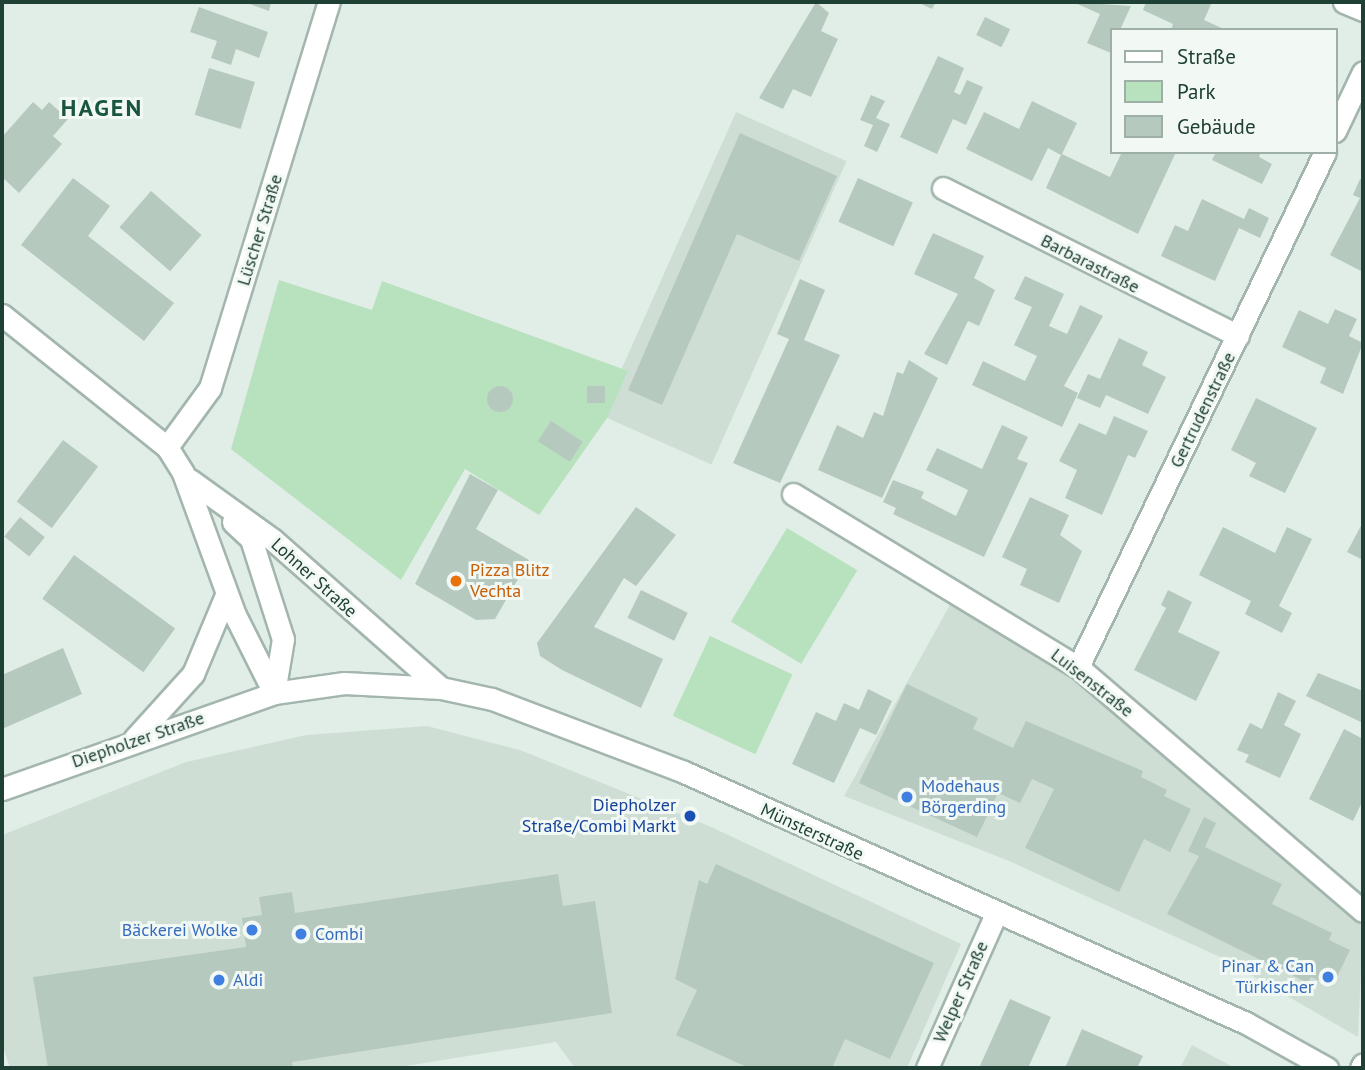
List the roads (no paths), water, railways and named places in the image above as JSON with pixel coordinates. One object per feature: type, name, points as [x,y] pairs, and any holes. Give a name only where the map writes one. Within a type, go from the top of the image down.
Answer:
[{"type":"main road","name":"Lüscher Straße","points":[[167,447],[210,388],[329,2]]},
{"type":"main road","points":[[1345,2],[1363,10]]},
{"type":"main road","points":[[1337,127],[1363,72]]},
{"type":"main road","name":"Gertrudenstraße","points":[[1078,667],[1324,154]]},
{"type":"main road","name":"Barbarastraße","points":[[943,188],[1238,336]]},
{"type":"main road","name":"Lohner Straße","points":[[2,315],[167,447],[183,474],[226,596],[274,693]]},
{"type":"main road","name":"Lohner Straße","points":[[183,474],[209,499],[272,538],[441,688]]},
{"type":"main road","name":"Luisenstraße","points":[[793,494],[1078,667],[1363,911]]},
{"type":"main road","points":[[209,499],[251,539],[267,579],[284,639],[274,693]]},
{"type":"main road","points":[[134,740],[193,674],[226,596]]},
{"type":"main road","name":"Münsterstraße","points":[[274,693],[344,683],[441,688],[574,726],[995,916],[1246,1023],[1327,1068]]},
{"type":"main road","name":"Diepholzer Straße","points":[[2,789],[134,740],[274,693]]},
{"type":"main road","name":"Welper Straße","points":[[927,1068],[995,916]]},
{"type":"place","name":"Pizza Blitz Vechta","points":[[456,581]]},
{"type":"place","name":"Modehaus Börgerding","points":[[907,797]]},
{"type":"place","name":"Diepholzer Straße/Combi Markt","points":[[690,816]]},
{"type":"place","name":"Bäckerei Wolke","points":[[252,930]]},
{"type":"place","name":"Combi","points":[[301,934]]},
{"type":"place","name":"Pinar & Can Türkischer","points":[[1328,977]]},
{"type":"place","name":"Aldi","points":[[219,980]]},
{"type":"district","name":"HAGEN","points":[[102,108]]}]
